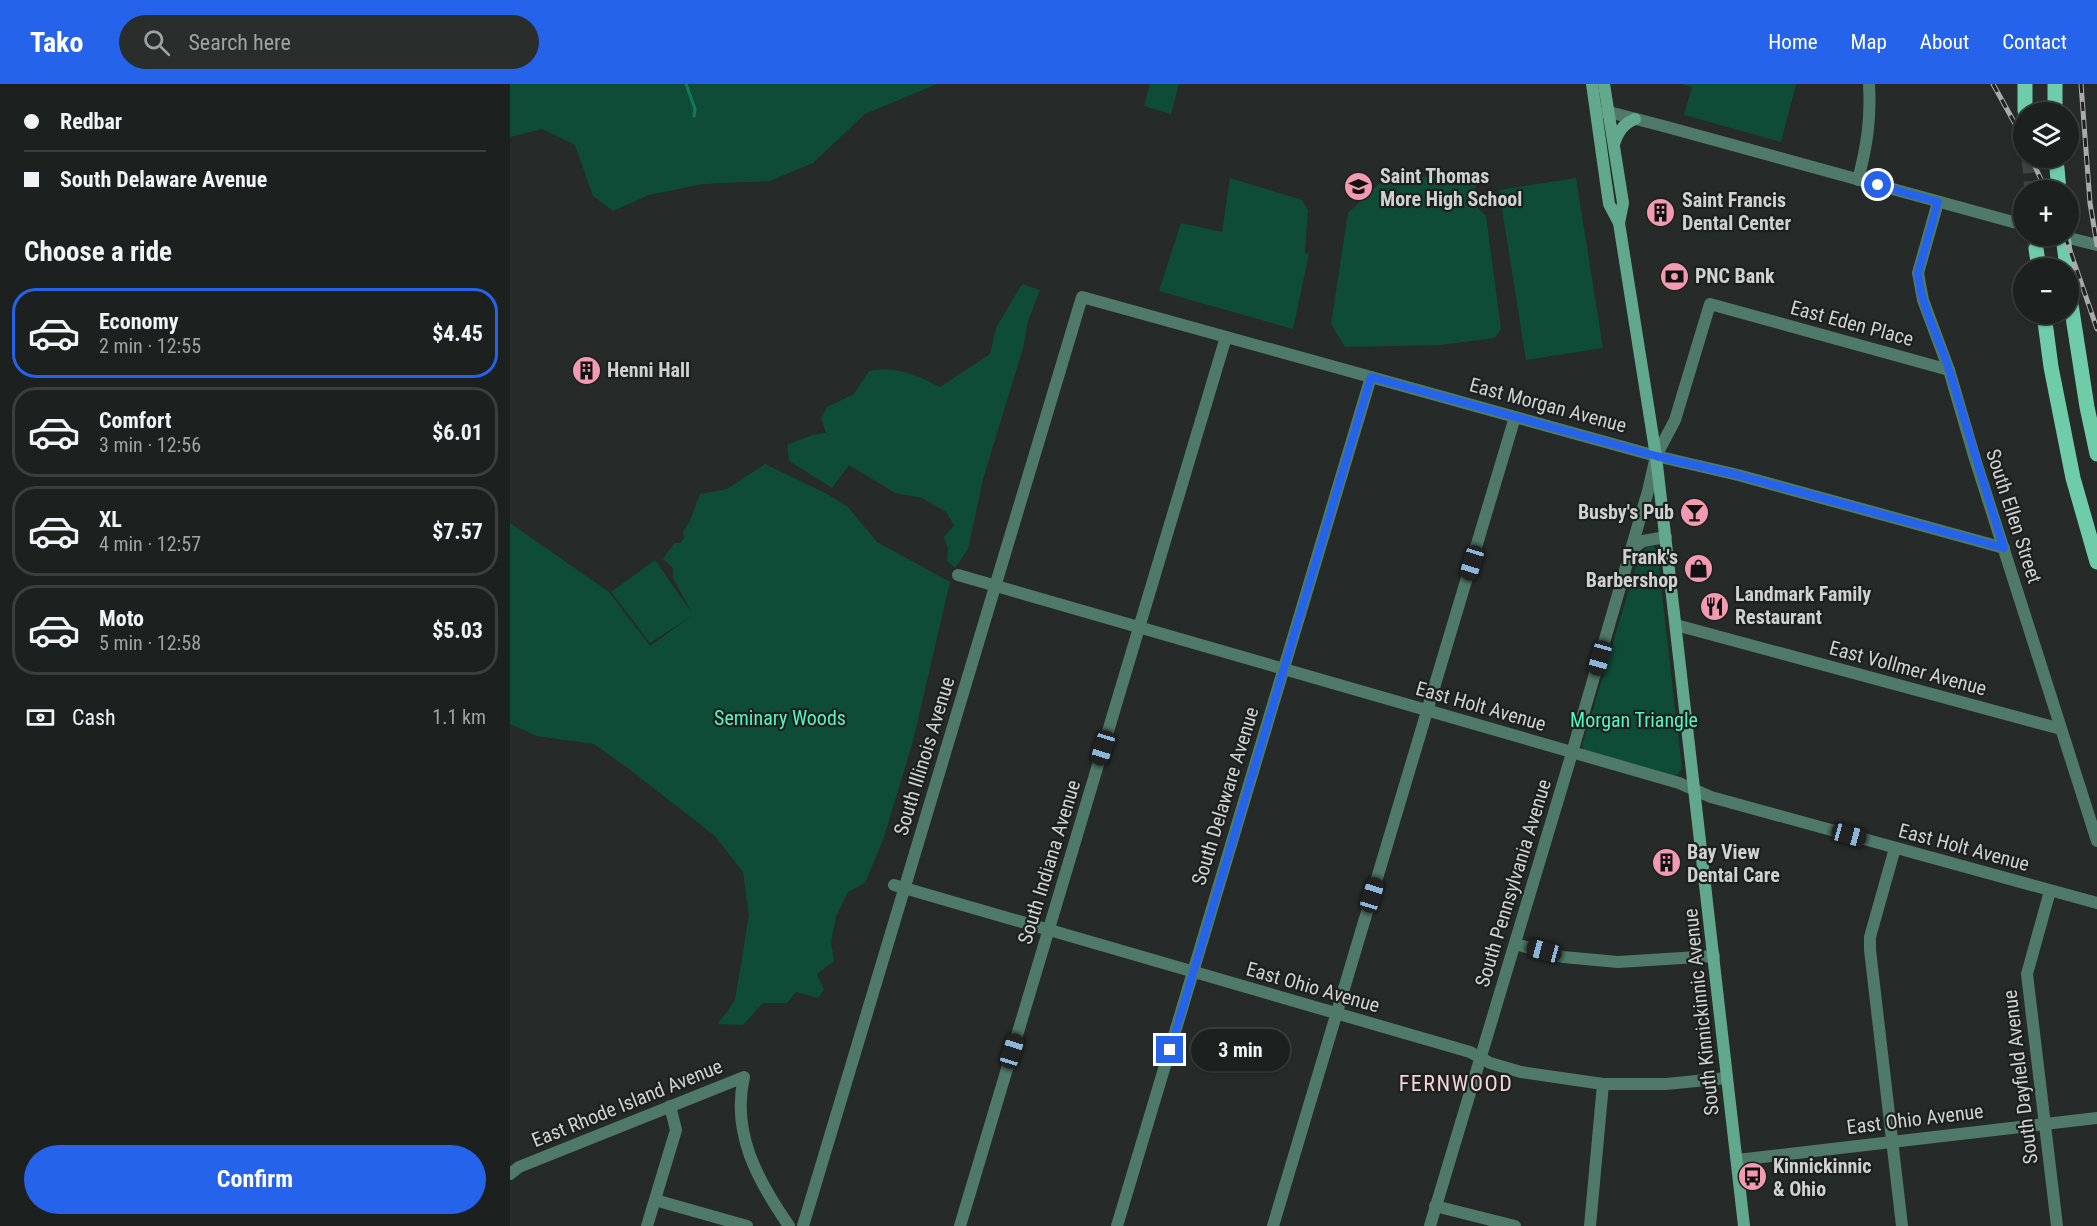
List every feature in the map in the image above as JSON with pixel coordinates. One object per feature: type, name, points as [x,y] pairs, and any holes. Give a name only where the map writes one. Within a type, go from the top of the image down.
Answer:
[{"type":"main road","name":"South Kinnickinnic Avenue","points":[[1592,84],[1614,145],[1623,203],[1619,223]]},
{"type":"main road","name":"South Kinnickinnic Avenue","points":[[1604,84],[1603,113],[1609,204],[1619,223],[1656,456],[1744,1226]]},
{"type":"main road","points":[[2025,84],[2025,102]]},
{"type":"main road","points":[[2055,84],[2055,102]]},
{"type":"main road","points":[[1614,145],[1620,129],[1635,119]]},
{"type":"main road","points":[[2036,249],[2037,258]]},
{"type":"main road","points":[[2045,324],[2051,367],[2073,478],[2097,562]]},
{"type":"main road","points":[[2074,324],[2097,454]]},
{"type":"street","points":[[1858,180],[1869,133],[1871,115],[1869,84]]},
{"type":"street","points":[[1603,113],[1635,119],[2013,222]]},
{"type":"street","name":"South Ellen Street","points":[[1938,202],[1918,273],[1923,300],[1949,370],[1975,459],[2097,841]]},
{"type":"street","points":[[2079,241],[2097,246]]},
{"type":"street","name":"East Morgan Avenue","points":[[1082,297],[1656,456],[1738,475],[2004,548]]},
{"type":"street","name":"South Illinois Avenue","points":[[803,1226],[899,887],[995,587],[1082,297]]},
{"type":"street","name":"East Eden Place","points":[[1710,304],[1949,370]]},
{"type":"street","name":"South Pennsylvania Avenue","points":[[1430,1226],[1572,753],[1656,456],[1675,420],[1710,304]]},
{"type":"street","name":"South Indiana Avenue","points":[[960,1226],[1226,337]]},
{"type":"street","name":"South Delaware Avenue","points":[[1117,1226],[1371,377]]},
{"type":"street","points":[[1273,1226],[1515,417]]},
{"type":"street","points":[[1631,550],[1643,541],[1666,537]]},
{"type":"street","name":"East Holt Avenue","points":[[958,575],[1679,783],[1711,797],[2097,903]]},
{"type":"street","name":"East Vollmer Avenue","points":[[1676,625],[2061,729]]},
{"type":"street","points":[[1895,848],[1870,937],[1870,950],[1902,1226]]},
{"type":"street","name":"East Ohio Avenue","points":[[899,887],[1470,1052],[1490,1063],[1521,1072],[1603,1084],[1666,1084],[1727,1078]]},
{"type":"street","name":"South Dayfield Avenue","points":[[2050,891],[2027,974],[2057,1226]]},
{"type":"street","points":[[1515,944],[1563,957],[1618,962],[1714,956]]},
{"type":"street","name":"East Rhode Island Avenue","points":[[510,1174],[519,1167],[744,1077],[740,1096],[743,1134],[757,1175],[789,1226]]},
{"type":"street","points":[[1590,1226],[1603,1084]]},
{"type":"street","points":[[647,1226],[676,1130],[670,1106]]},
{"type":"street","name":"East Ohio Avenue","points":[[1737,1160],[2097,1118]]},
{"type":"street","points":[[655,1200],[747,1226]]},
{"type":"street","points":[[1436,1206],[1515,1226]]},
{"type":"green space","points":[[510,84],[937,84],[865,114],[813,163],[770,181],[702,184],[649,195],[613,211],[593,196],[575,145],[542,129],[510,137]]},
{"type":"green space","points":[[1150,84],[1179,84],[1171,114],[1144,106]]},
{"type":"green space","points":[[1682,84],[1796,84],[1781,142],[1684,115],[1692,87]]},
{"type":"green space","points":[[1450,174],[1475,183],[1478,208],[1486,216],[1501,329],[1495,338],[1440,345],[1345,347],[1331,324],[1348,213],[1380,183]]},
{"type":"green space","points":[[1230,178],[1302,200],[1308,210],[1305,253],[1309,254],[1293,329],[1159,291],[1181,223],[1222,232]]},
{"type":"green space","points":[[1576,178],[1603,348],[1526,360],[1499,190]]},
{"type":"green space","points":[[1022,284],[1040,290],[1028,321],[1023,348],[983,479],[968,549],[955,568],[947,561],[948,549],[944,537],[954,525],[946,512],[922,498],[895,493],[849,465],[832,488],[789,461],[787,445],[812,435],[826,433],[821,418],[827,407],[854,394],[869,371],[889,370],[906,373],[940,387],[990,354],[996,328]]},
{"type":"green space","name":"Seminary Woods","points":[[765,464],[827,494],[848,507],[877,542],[950,582],[913,741],[884,837],[865,883],[848,892],[836,916],[831,942],[834,961],[817,974],[824,990],[818,998],[796,992],[787,1003],[763,1003],[743,1025],[718,1024],[735,1000],[749,915],[743,872],[715,836],[594,744],[537,736],[510,724],[510,523],[609,592],[650,646],[693,615],[650,643],[611,592],[655,560],[692,613],[673,578],[673,568],[663,559],[674,543],[680,543],[684,538],[683,531],[689,523],[700,494],[727,489]]},
{"type":"green space","name":"Morgan Triangle","points":[[1653,546],[1657,550],[1682,769],[1676,776],[1585,751],[1582,746],[1639,556],[1647,547]]},
{"type":"waterway","points":[[686,84],[695,109],[694,116]]},
{"type":"tunnel","points":[[2030,168],[2031,180]]},
{"type":"railway","points":[[1993,84],[2013,120]]},
{"type":"railway","points":[[2081,84],[2090,203],[2097,245]]},
{"type":"railway","points":[[2036,168],[2041,180]]},
{"type":"railway","points":[[2068,246],[2097,329]]},
{"type":"place","name":"Saint Thomas More High School","points":[[1359,187]]},
{"type":"place","name":"Saint Francis Dental Center","points":[[1661,212]]},
{"type":"place","name":"PNC Bank","points":[[1674,276]]},
{"type":"place","name":"Henni Hall","points":[[586,370]]},
{"type":"place","name":"Busby's Pub","points":[[1695,512]]},
{"type":"place","name":"Frank's Barbershop","points":[[1699,569]]},
{"type":"place","name":"Landmark Family Restaurant","points":[[1714,606]]},
{"type":"place","name":"Bay View Dental Care","points":[[1666,863]]},
{"type":"place","name":"Kinnickinnic & Ohio","points":[[1752,1177]]},
{"type":"district","name":"FERNWOOD","points":[[1456,1083]]},
{"type":"route","points":[[1170,1050],[1371,377],[1656,456],[1738,475],[2004,548],[1949,370],[1919,284],[1918,273],[1938,202],[1878,185]]}]
